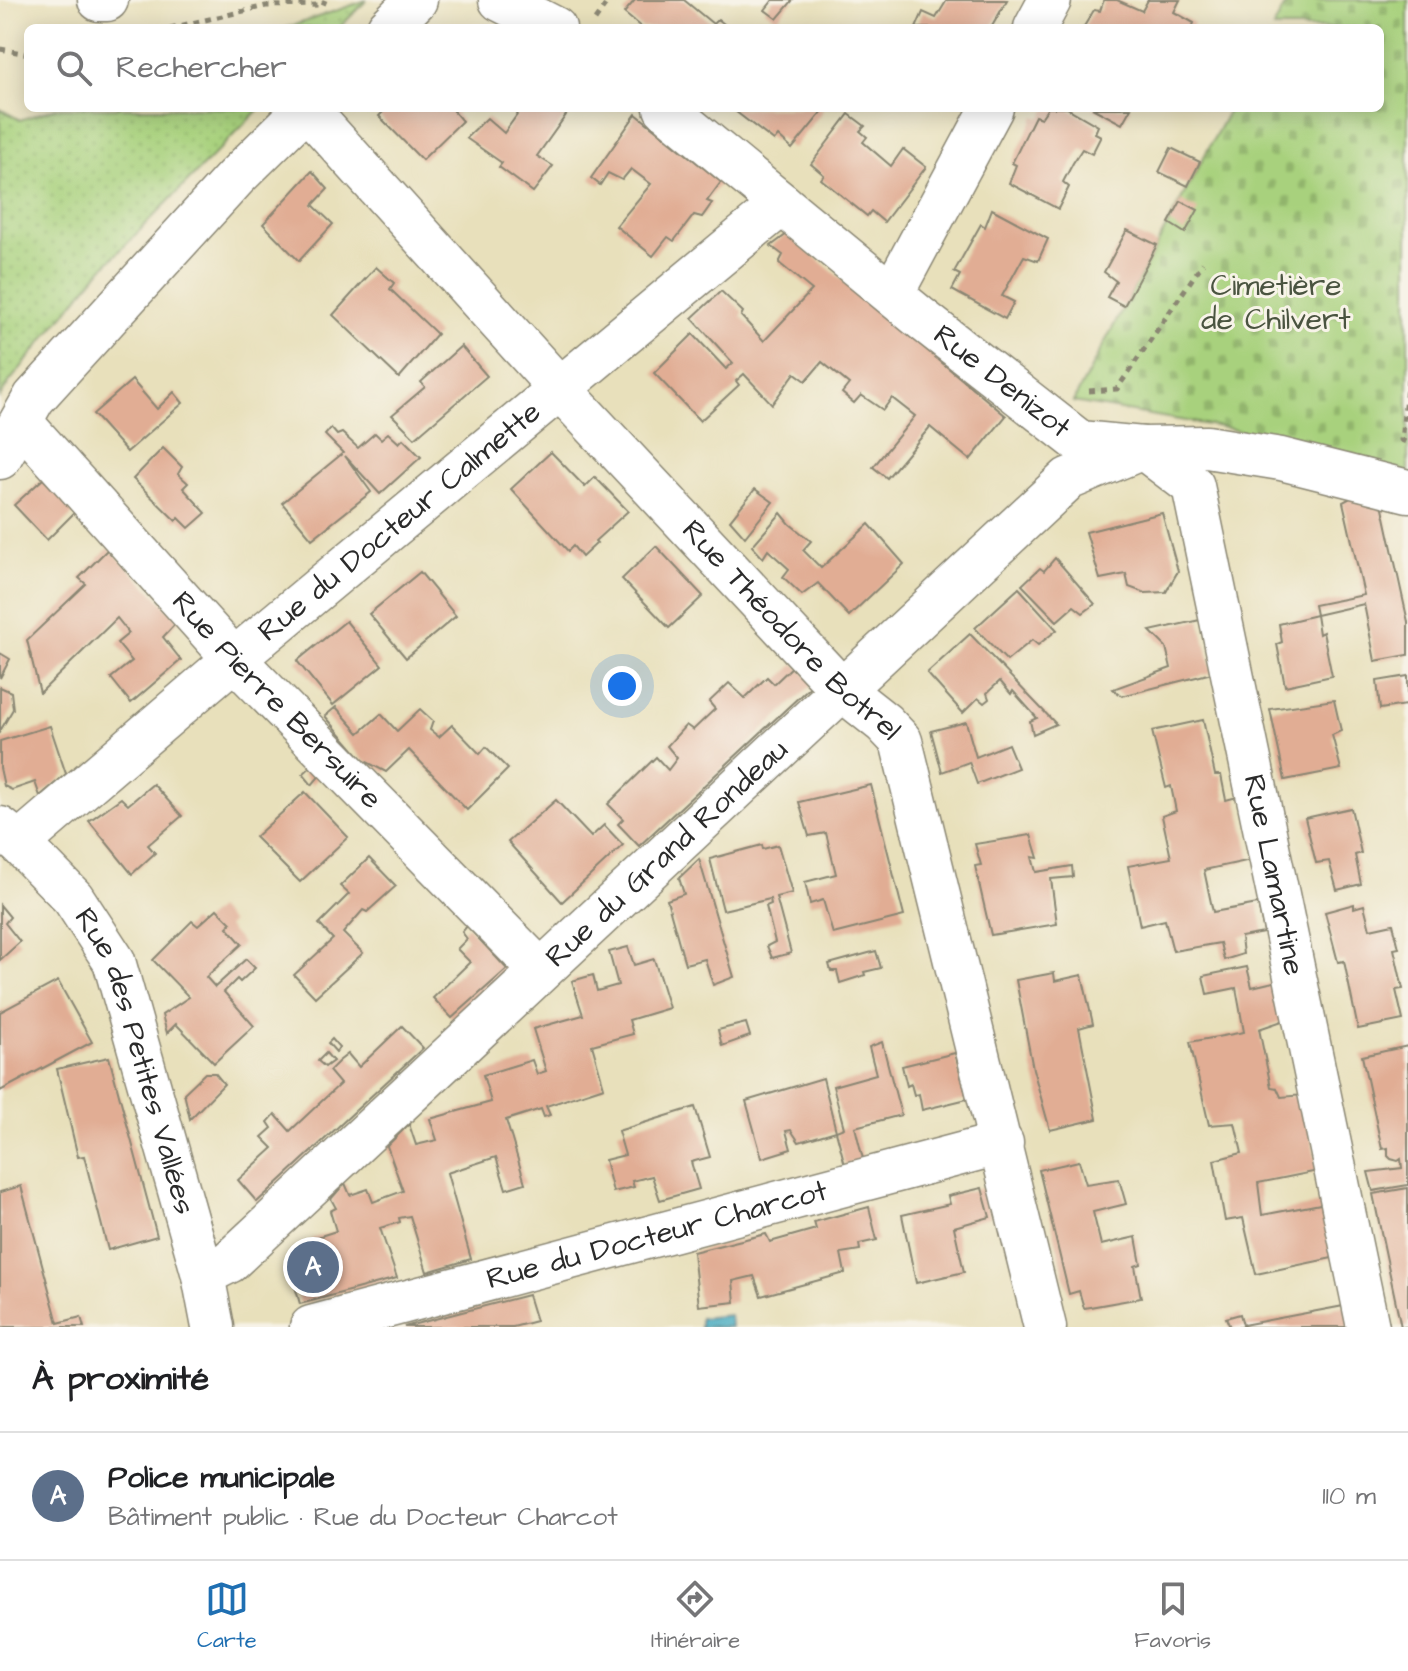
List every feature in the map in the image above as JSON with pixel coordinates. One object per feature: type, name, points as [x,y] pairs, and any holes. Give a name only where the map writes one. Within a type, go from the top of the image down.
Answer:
[{"type":"street","points":[[99,0],[107,0]]},
{"type":"street","points":[[392,24],[416,0]]},
{"type":"street","points":[[500,0],[547,24]]},
{"type":"street","points":[[1037,24],[1050,0]]},
{"type":"street","points":[[0,458],[34,398],[236,177],[302,112]]},
{"type":"street","name":"Rue Théodore Botrel","points":[[310,112],[560,389],[841,689],[894,732],[906,754],[1045,1327]]},
{"type":"street","name":"Rue Denizot","points":[[670,112],[892,294],[1080,442],[1143,448],[1207,447],[1281,459],[1408,491]]},
{"type":"street","points":[[892,294],[990,112]]},
{"type":"street","name":"Rue du Docteur Calmette","points":[[10,836],[234,659],[782,204]]},
{"type":"street","name":"Rue Pierre Bersuire","points":[[21,422],[234,659],[540,970]]},
{"type":"street","name":"Rue du Grand Rondeau","points":[[203,1275],[229,1262],[1068,479],[1143,448]]},
{"type":"street","name":"Rue Lamartine","points":[[1143,448],[1193,486],[1368,1327]]},
{"type":"street","name":"Rue des Petites Vallées","points":[[10,836],[73,898],[114,961],[203,1275],[213,1327]]},
{"type":"street","name":"Rue du Docteur Charcot","points":[[311,1327],[1002,1143]]},
{"type":"path","points":[[187,24],[266,6],[323,5],[325,0]]},
{"type":"path","points":[[594,24],[609,0]]},
{"type":"path","points":[[0,49],[24,53]]},
{"type":"path","points":[[1089,391],[1117,389],[1203,263]]},
{"type":"path","points":[[1408,379],[1401,440],[1408,443]]},
{"type":"green space","points":[[367,0],[343,24],[298,24]]},
{"type":"green space","name":"Cimetière de Chilvert","points":[[1288,0],[1408,0],[1408,473],[1227,428],[1073,402],[1228,112],[1384,112],[1384,24],[1275,24]]},
{"type":"green space","points":[[0,109],[20,120],[44,112],[256,112],[98,273],[0,397]]},
{"type":"water","points":[[730,1315],[731,1327],[700,1327],[700,1318]]},
{"type":"building","points":[[635,0],[684,0],[713,24],[637,24],[624,13]]},
{"type":"building","points":[[773,0],[793,0],[777,19],[765,10]]},
{"type":"building","points":[[947,0],[1007,0],[993,24],[918,24],[923,12],[936,18]]},
{"type":"building","points":[[1104,0],[1117,0],[1142,11],[1148,0],[1180,0],[1174,12],[1194,23],[1085,24],[1094,10],[1100,11]]},
{"type":"building","points":[[383,112],[454,112],[462,121],[422,160],[379,116]]},
{"type":"building","points":[[519,112],[568,112],[537,156],[553,166],[533,192],[499,167],[502,163],[466,138],[487,118],[504,133]]},
{"type":"building","points":[[736,112],[822,112],[792,149],[778,136],[774,141]]},
{"type":"building","points":[[1045,112],[1074,112],[1098,126],[1095,133],[1101,136],[1092,154],[1082,149],[1073,163],[1063,182],[1069,187],[1058,209],[1009,183],[1016,165],[1012,163],[1035,116],[1041,118]]},
{"type":"building","points":[[1100,112],[1129,112],[1122,124]]},
{"type":"building","points":[[636,114],[721,182],[707,201],[712,203],[702,217],[694,215],[674,241],[668,237],[653,256],[616,226],[651,184],[631,169],[622,180],[608,173],[600,185],[591,178]]},
{"type":"building","points":[[849,114],[865,126],[860,131],[867,137],[863,142],[891,166],[903,149],[926,167],[884,222],[871,211],[867,216],[821,179],[824,175],[811,164]]},
{"type":"building","points":[[1171,148],[1200,162],[1188,186],[1159,172]]},
{"type":"building","points":[[312,171],[328,189],[313,205],[333,224],[299,261],[263,224]]},
{"type":"building","points":[[1181,201],[1198,210],[1185,233],[1169,223]]},
{"type":"building","points":[[992,209],[1048,239],[1038,261],[1024,256],[1002,296],[1014,302],[1005,319],[952,290],[960,275],[954,272],[981,224],[985,227]]},
{"type":"building","points":[[1127,230],[1157,245],[1124,306],[1107,297],[1116,281],[1104,272]]},
{"type":"building","points":[[787,234],[1006,416],[970,460],[930,427],[887,478],[873,467],[915,416],[892,398],[883,410],[861,395],[854,403],[842,393],[849,384],[822,362],[806,381],[795,373],[772,404],[744,374],[736,381],[739,385],[700,421],[654,373],[693,334],[726,369],[733,363],[692,318],[721,291],[743,312],[741,316],[764,341],[812,290],[779,263],[783,255],[771,246]]},
{"type":"building","points":[[376,267],[394,283],[390,289],[437,334],[399,378],[333,315]]},
{"type":"building","points":[[461,346],[487,376],[415,438],[392,415],[425,387],[421,382]]},
{"type":"building","points":[[132,380],[157,409],[174,392],[183,403],[127,452],[93,414]]},
{"type":"building","points":[[331,428],[337,435],[342,433],[358,448],[375,433],[381,439],[388,433],[399,443],[403,439],[421,457],[380,494],[345,456],[371,492],[312,539],[282,503],[343,453],[325,435]]},
{"type":"building","points":[[163,448],[182,467],[178,474],[188,483],[183,488],[206,513],[189,528],[179,518],[176,521],[133,479]]},
{"type":"building","points":[[551,452],[585,487],[595,477],[628,511],[582,557],[573,546],[568,551],[511,489]]},
{"type":"building","points":[[43,479],[75,512],[47,540],[14,505]]},
{"type":"building","points":[[755,489],[773,502],[745,537],[730,520]]},
{"type":"building","points":[[1349,494],[1382,503],[1408,622],[1408,655],[1375,661],[1364,604],[1316,615],[1314,605],[1364,595],[1343,502],[1349,499]]},
{"type":"building","points":[[781,513],[811,541],[803,550],[821,568],[869,524],[904,564],[849,616],[818,583],[802,595],[783,577],[789,569],[768,550],[763,558],[752,546]]},
{"type":"building","points":[[1162,513],[1178,571],[1166,592],[1145,593],[1129,587],[1126,574],[1100,579],[1086,532]]},
{"type":"building","points":[[656,546],[703,596],[669,628],[622,579]]},
{"type":"building","points":[[109,548],[179,620],[163,637],[181,660],[131,703],[111,678],[132,661],[117,643],[129,633],[117,618],[40,693],[27,640],[86,584],[79,578]]},
{"type":"building","points":[[1055,558],[1095,604],[1083,613],[1074,606],[1057,621],[1022,585],[1040,568],[1044,571]]},
{"type":"building","points":[[420,572],[456,616],[406,658],[369,614]]},
{"type":"building","points":[[1019,588],[1057,630],[1038,645],[1032,640],[1007,661],[975,628]]},
{"type":"building","points":[[1316,615],[1319,634],[1323,632],[1332,676],[1285,686],[1277,644],[1282,642],[1279,624]]},
{"type":"building","points":[[1200,620],[1212,673],[1122,696],[1113,689],[1171,668],[1166,647],[1150,631]]},
{"type":"building","points":[[346,621],[382,665],[333,705],[297,661]]},
{"type":"building","points":[[970,634],[1056,724],[1033,734],[1030,721],[1037,718],[1000,681],[987,693],[989,699],[984,703],[978,698],[963,713],[927,673]]},
{"type":"building","points":[[0,653],[10,659],[0,678]]},
{"type":"building","points":[[795,664],[814,683],[639,846],[618,824],[623,819],[608,804],[656,757],[668,770],[677,758],[667,746],[686,725],[693,730],[715,709],[709,702],[729,683],[745,698],[767,677],[774,684]]},
{"type":"building","points":[[1408,676],[1408,712],[1405,705],[1380,709],[1377,681]]},
{"type":"building","points":[[0,687],[11,692],[13,709],[0,731]]},
{"type":"building","points":[[1334,700],[1341,731],[1332,735],[1341,769],[1285,780],[1270,709]]},
{"type":"building","points":[[336,707],[359,733],[381,714],[397,731],[420,709],[433,721],[430,730],[439,737],[452,725],[480,754],[486,747],[508,769],[467,810],[409,750],[386,772],[363,760],[325,716]]},
{"type":"building","points":[[1203,720],[1215,775],[1221,775],[1226,800],[1237,797],[1251,860],[1204,870],[1213,912],[1258,904],[1264,933],[1241,937],[1243,954],[1224,960],[1220,943],[1173,951],[1165,920],[1140,926],[1128,866],[1171,858],[1162,816],[1176,811],[1171,786],[1166,788],[1152,731]]},
{"type":"building","points":[[966,722],[976,757],[1008,744],[1018,768],[977,784],[969,762],[942,772],[931,731]]},
{"type":"building","points":[[50,726],[66,774],[40,796],[35,782],[12,790],[4,786],[0,741]]},
{"type":"building","points":[[314,764],[322,773],[312,785],[303,774]]},
{"type":"building","points":[[153,784],[182,816],[148,845],[155,853],[132,874],[89,821],[121,798],[128,805]]},
{"type":"building","points":[[871,785],[904,916],[833,934],[823,900],[810,904],[805,882],[836,874],[826,833],[809,836],[799,802]]},
{"type":"building","points":[[305,792],[348,837],[300,882],[255,837]]},
{"type":"building","points":[[556,800],[591,837],[604,825],[623,845],[562,902],[508,842]]},
{"type":"building","points":[[1351,808],[1361,853],[1355,855],[1361,884],[1337,890],[1329,861],[1316,863],[1305,818]]},
{"type":"building","points":[[1031,835],[1038,858],[1032,857],[1036,872],[1072,866],[1073,877],[1051,879],[1057,924],[991,935],[975,866],[981,865],[975,844]]},
{"type":"building","points":[[762,845],[763,849],[778,845],[792,893],[776,897],[791,953],[772,958],[767,946],[775,942],[766,906],[771,904],[770,899],[723,910],[710,859]]},
{"type":"building","points":[[369,858],[396,886],[367,912],[363,910],[343,933],[363,953],[315,997],[294,975],[333,939],[319,924],[349,894],[340,886]]},
{"type":"building","points":[[699,859],[734,977],[713,985],[705,959],[685,964],[667,900],[684,894],[679,878]]},
{"type":"building","points":[[1354,904],[1354,908],[1364,905],[1370,929],[1393,924],[1399,948],[1394,949],[1403,989],[1396,990],[1403,1020],[1358,1029],[1344,961],[1338,962],[1325,912]]},
{"type":"building","points":[[0,905],[10,917],[5,923],[20,942],[0,960]]},
{"type":"building","points":[[217,909],[231,923],[227,927],[242,944],[206,977],[215,987],[246,959],[255,968],[224,992],[254,1026],[214,1063],[176,1024],[167,1033],[162,1015],[189,997],[153,960],[192,921],[198,926]]},
{"type":"building","points":[[467,926],[507,969],[452,1018],[433,998],[470,962],[457,949],[467,939],[462,932]]},
{"type":"building","points":[[628,947],[634,965],[654,959],[669,1008],[629,1020],[633,1034],[592,1045],[604,1087],[546,1106],[550,1115],[544,1117],[541,1109],[506,1120],[525,1183],[506,1189],[496,1157],[447,1173],[471,1259],[427,1272],[410,1216],[399,1218],[400,1222],[380,1228],[397,1278],[300,1304],[293,1279],[306,1274],[304,1262],[315,1257],[311,1239],[336,1231],[330,1211],[336,1208],[331,1199],[345,1183],[350,1195],[368,1189],[373,1202],[403,1191],[387,1146],[409,1124],[416,1145],[437,1140],[430,1119],[491,1102],[483,1075],[532,1060],[537,1074],[546,1071],[533,1029],[583,1015],[572,981],[593,975],[597,991],[618,985],[609,952]]},
{"type":"building","points":[[876,951],[881,968],[840,983],[837,971],[831,971],[829,964]]},
{"type":"building","points":[[1247,967],[1252,987],[1278,981],[1285,1020],[1259,1029],[1271,1087],[1277,1088],[1281,1097],[1303,1095],[1318,1171],[1258,1183],[1262,1215],[1326,1203],[1337,1257],[1256,1274],[1243,1218],[1225,1221],[1214,1160],[1242,1153],[1235,1123],[1209,1125],[1190,1042],[1244,1032],[1236,988],[1207,994],[1203,976]]},
{"type":"building","points":[[1054,973],[1055,981],[1082,975],[1093,1024],[1079,1028],[1097,1119],[1050,1130],[1033,1069],[1016,980]]},
{"type":"building","points":[[58,981],[92,1042],[0,1091],[0,1012]]},
{"type":"building","points":[[746,1023],[750,1036],[722,1046],[718,1030]]},
{"type":"building","points":[[402,1026],[423,1048],[257,1202],[238,1180],[273,1148],[262,1137],[272,1128],[268,1122],[275,1114],[290,1131],[340,1084],[329,1071],[339,1061],[348,1054],[359,1067]]},
{"type":"building","points":[[332,1039],[339,1047],[336,1052],[328,1043]]},
{"type":"building","points":[[882,1042],[901,1115],[855,1127],[863,1159],[845,1165],[836,1131],[844,1128],[833,1086],[876,1074],[869,1047]]},
{"type":"building","points":[[1408,1046],[1408,1185],[1373,1191],[1368,1172],[1402,1168],[1401,1159],[1391,1159],[1388,1148],[1382,1149],[1362,1056]]},
{"type":"building","points":[[326,1053],[333,1061],[325,1067],[318,1061]]},
{"type":"building","points":[[955,1053],[967,1099],[922,1110],[919,1094],[914,1095],[911,1084],[907,1086],[902,1066]]},
{"type":"building","points":[[109,1057],[157,1236],[108,1250],[84,1156],[78,1157],[57,1069]]},
{"type":"building","points":[[205,1073],[215,1073],[224,1084],[190,1119],[184,1093]]},
{"type":"building","points":[[823,1078],[836,1131],[799,1142],[791,1130],[786,1131],[791,1149],[762,1158],[746,1101]]},
{"type":"building","points":[[695,1107],[710,1157],[691,1162],[699,1189],[660,1200],[652,1176],[632,1181],[634,1187],[613,1192],[605,1160],[625,1155],[618,1131]]},
{"type":"building","points":[[1079,1161],[1086,1184],[1119,1179],[1126,1204],[1093,1212],[1101,1245],[1136,1237],[1141,1264],[1135,1266],[1141,1298],[1084,1308],[1079,1291],[1069,1294],[1039,1170]]},
{"type":"building","points":[[21,1186],[58,1323],[81,1317],[84,1327],[0,1327],[0,1192]]},
{"type":"building","points":[[982,1188],[990,1217],[954,1227],[964,1272],[916,1283],[902,1215],[950,1204],[948,1196]]},
{"type":"building","points":[[1408,1188],[1408,1327],[1401,1327],[1373,1194]]},
{"type":"building","points":[[869,1207],[877,1240],[859,1244],[860,1250],[841,1253],[845,1273],[761,1296],[754,1276],[733,1281],[735,1302],[699,1306],[693,1252],[766,1234],[770,1242],[816,1229],[814,1222]]},
{"type":"building","points":[[528,1295],[536,1321],[513,1327],[404,1327]]},
{"type":"building","points":[[1349,1305],[1353,1327],[1230,1327],[1226,1318],[1240,1314],[1243,1325]]},
{"type":"place","name":"Police municipale","points":[[313,1267]]}]
